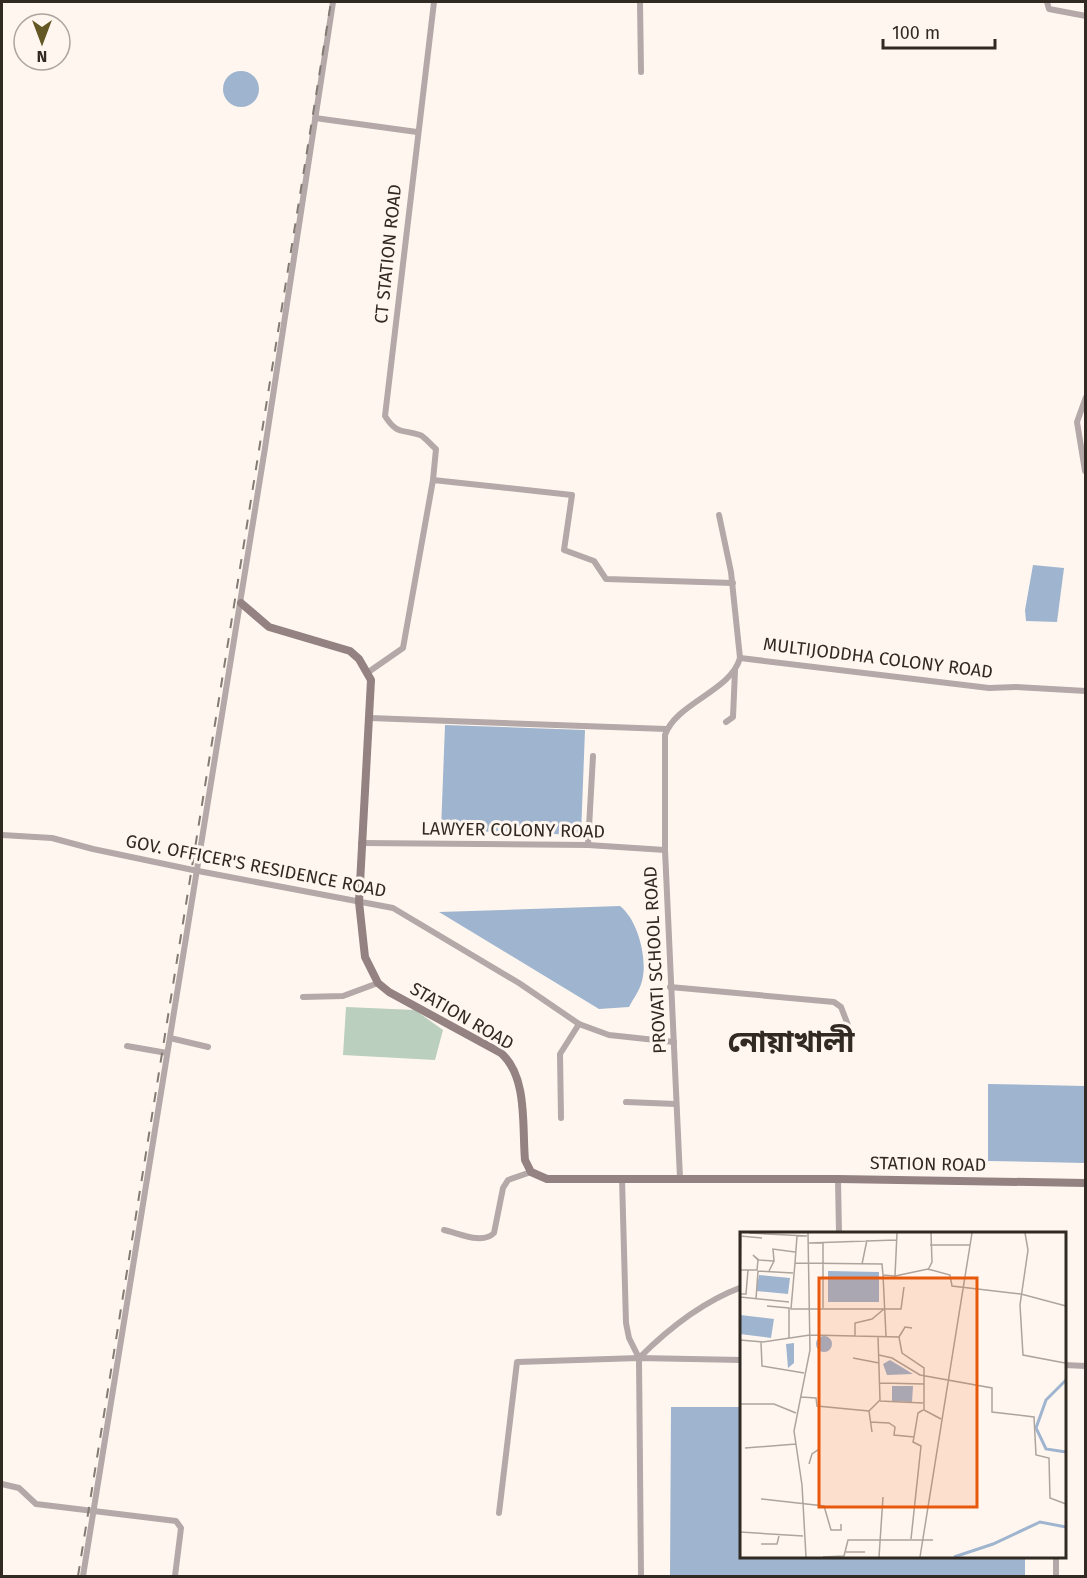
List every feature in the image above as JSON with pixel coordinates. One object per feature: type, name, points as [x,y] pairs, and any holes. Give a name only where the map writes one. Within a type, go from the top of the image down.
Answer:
[{"type":"street","points":[[83,1576],[241,603],[333,2]]},
{"type":"street","name":"CT STATION ROAD","points":[[433,480],[436,448],[420,435],[405,434],[392,427],[386,416],[417,132],[434,2]]},
{"type":"street","points":[[640,2],[641,72]]},
{"type":"street","points":[[1047,2],[1049,9],[1086,16]]},
{"type":"street","points":[[315,117],[417,132]]},
{"type":"street","points":[[1085,471],[1077,422],[1086,397]]},
{"type":"street","points":[[368,673],[404,648],[433,480],[572,495],[564,550],[594,561],[606,579],[733,583]]},
{"type":"street","points":[[370,718],[666,729],[735,671],[744,660],[733,583],[719,515]]},
{"type":"street","points":[[241,603],[269,627],[350,651],[359,659],[370,680],[370,718],[360,843],[359,902],[365,957],[378,983],[343,996],[303,997]]},
{"type":"street","name":"MULTIJODDHA COLONY ROAD","points":[[744,660],[989,688],[1016,687],[1086,691]]},
{"type":"street","points":[[726,722],[733,717],[735,671]]},
{"type":"street","name":"PROVATI SCHOOL ROAD","points":[[666,729],[665,850],[680,1178]]},
{"type":"street","points":[[588,845],[593,756]]},
{"type":"street","name":"GOV. OFFICER'S RESIDENCE ROAD","points":[[2,835],[20,838],[52,837],[93,849],[393,908],[519,983],[579,1024],[609,1035],[674,1042]]},
{"type":"street","name":"LAWYER COLONY ROAD","points":[[360,843],[588,845],[665,850]]},
{"type":"street","name":"STATION ROAD","points":[[378,983],[389,992],[501,1053],[511,1062],[517,1075],[525,1160],[531,1172],[547,1179],[838,1179],[1086,1183]]},
{"type":"street","points":[[670,987],[834,1002],[841,1007],[848,1025]]},
{"type":"street","points":[[561,1118],[560,1054],[579,1024]]},
{"type":"street","points":[[170,1038],[208,1047]]},
{"type":"street","points":[[127,1046],[167,1053]]},
{"type":"street","points":[[626,1102],[676,1104]]},
{"type":"street","points":[[444,1230],[480,1239],[490,1238],[494,1233],[503,1188],[508,1180],[531,1172]]},
{"type":"street","points":[[622,1178],[626,1323],[629,1338],[639,1358],[641,1576]]},
{"type":"street","points":[[838,1179],[839,1232]]},
{"type":"street","points":[[639,1358],[660,1337],[721,1295],[740,1288]]},
{"type":"street","points":[[499,1513],[517,1362],[639,1358],[740,1360]]},
{"type":"street","points":[[1066,1365],[1086,1366]]},
{"type":"street","points":[[2,1484],[20,1488],[36,1504],[176,1521],[181,1528],[175,1576]]},
{"type":"street","points":[[1056,1557],[1056,1576]]},
{"type":"green space","points":[[346,1007],[415,1010],[443,1030],[435,1060],[343,1055]]},
{"type":"water","points":[[241,71],[254,76],[259,89],[254,102],[241,107],[228,102],[223,89],[228,76]]},
{"type":"water","points":[[1033,565],[1064,568],[1057,622],[1026,621],[1025,610]]},
{"type":"water","points":[[445,725],[585,730],[581,835],[441,830]]},
{"type":"water","points":[[620,906],[632,921],[640,940],[644,972],[638,991],[629,1007],[599,1009],[439,912]]},
{"type":"water","points":[[988,1084],[1085,1086],[1085,1163],[988,1161]]},
{"type":"water","points":[[671,1407],[740,1407],[740,1557],[1025,1557],[1025,1576],[670,1576]]},
{"type":"railway","points":[[78,1576],[331,2]]},
{"type":"district","name":"নোয়াখালী","points":[[791,1042]]}]
